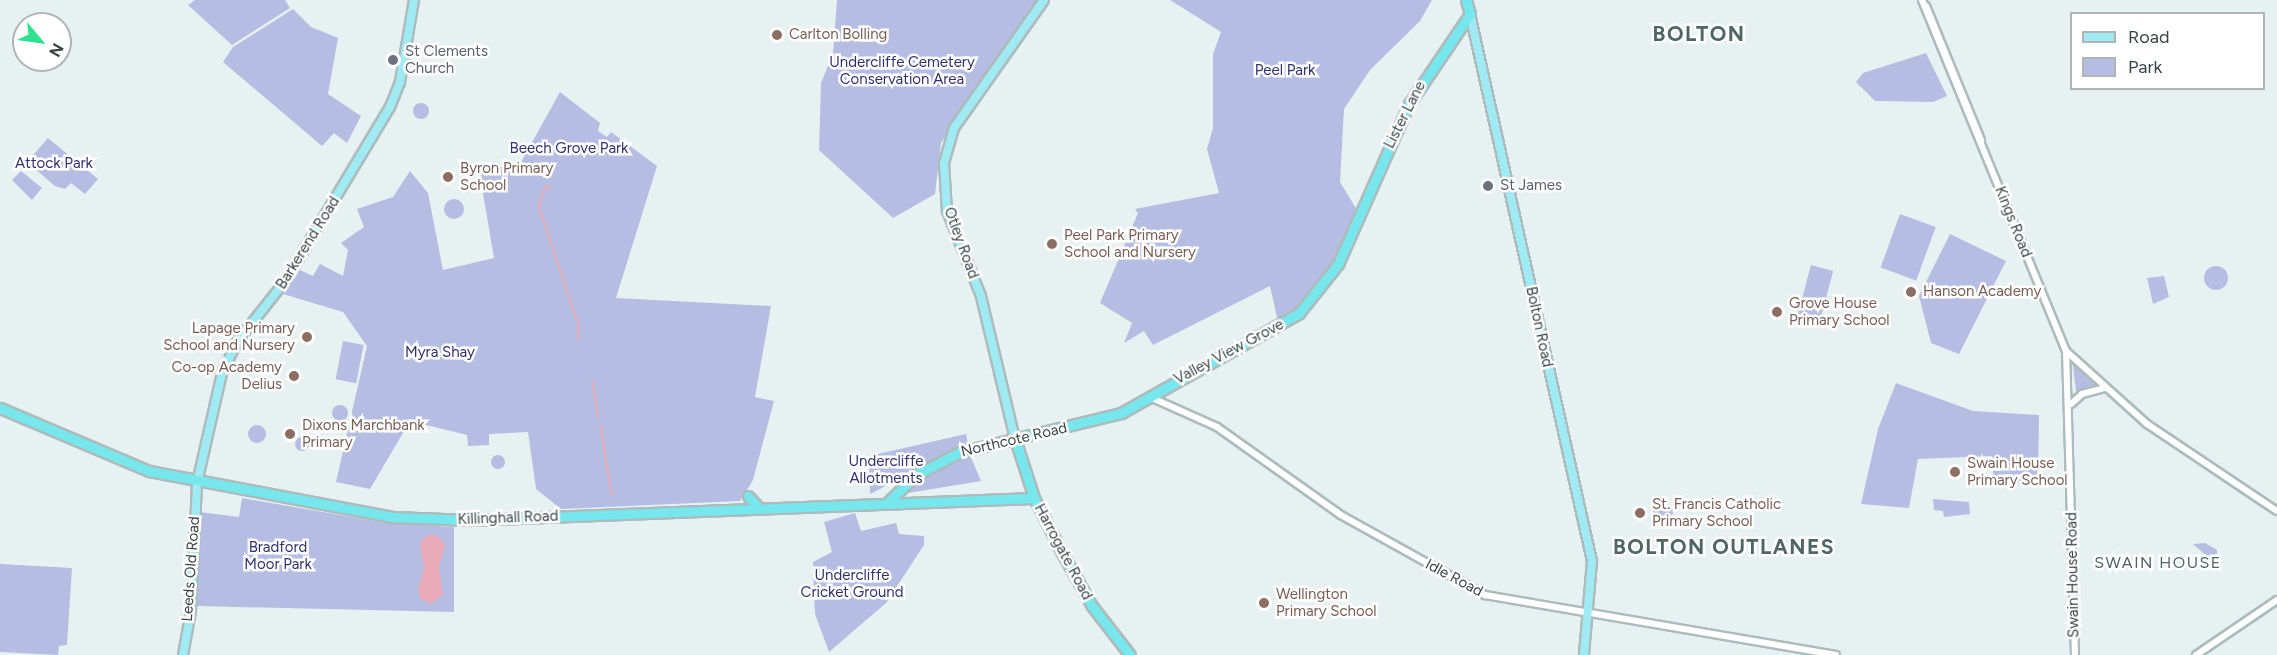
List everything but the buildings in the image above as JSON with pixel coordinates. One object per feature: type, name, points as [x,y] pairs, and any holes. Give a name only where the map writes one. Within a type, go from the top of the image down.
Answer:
[{"type":"highway","name":"Bolton Road","points":[[1465,0],[1470,14]]},
{"type":"highway","name":"Lister Lane","points":[[1461,26],[1465,0]]},
{"type":"highway","name":"Lister Lane","points":[[1362,212],[1409,104],[1470,14]]},
{"type":"highway","name":"Valley View Grove","points":[[1149,397],[1299,313],[1330,277],[1362,212]]},
{"type":"highway","name":"Northcote Road","points":[[889,501],[938,461],[1015,439],[1099,421],[1149,397]]},
{"type":"highway","name":"Killinghall Road","points":[[0,408],[117,460],[197,483],[430,520],[889,501],[1034,498]]},
{"type":"highway","name":"Harrogate Road","points":[[1015,439],[1034,498],[1092,606],[1130,655]]},
{"type":"highway","points":[[748,496],[759,508]]},
{"type":"main road","name":"Barkerend Road","points":[[197,483],[231,352],[287,278],[386,115],[400,82],[414,0]]},
{"type":"main road","name":"Otley Road","points":[[1015,439],[981,296],[947,211],[944,163],[954,128],[1044,0]]},
{"type":"main road","name":"Bolton Road","points":[[1470,14],[1592,561],[1584,655]]},
{"type":"main road","points":[[1461,26],[1474,32]]},
{"type":"main road","name":"Leeds Old Road","points":[[183,655],[191,611],[197,483]]},
{"type":"street","name":"Kings Road","points":[[1922,0],[1961,80],[1982,143],[2066,351],[2105,388],[2199,462],[2277,512]]},
{"type":"street","name":"Swain House Road","points":[[2066,351],[2071,404],[2075,655]]},
{"type":"street","points":[[2071,404],[2082,394],[2105,388]]},
{"type":"street","name":"Idle Road","points":[[1149,397],[1216,427],[1341,515],[1485,595],[1589,617],[1836,655]]},
{"type":"street","points":[[2196,655],[2277,600]]},
{"type":"green space","points":[[195,0],[285,0],[290,8],[232,45],[188,5]]},
{"type":"green space","name":"Undercliffe Cemetery Conservation Area","points":[[837,0],[1039,0],[941,143],[935,194],[893,218],[819,150],[821,83],[833,54]]},
{"type":"green space","name":"Peel Park","points":[[1170,0],[1432,0],[1420,21],[1370,70],[1344,109],[1340,182],[1357,210],[1327,274],[1306,300],[1278,322],[1270,286],[1153,345],[1144,331],[1124,343],[1132,323],[1100,303],[1138,213],[1135,209],[1219,193],[1207,149],[1213,128],[1213,54],[1221,32]]},
{"type":"green space","points":[[293,9],[311,27],[338,38],[328,94],[361,116],[347,143],[334,133],[322,146],[223,62],[233,47]]},
{"type":"green space","points":[[1926,53],[1947,96],[1933,102],[1875,101],[1856,82],[1863,73]]},
{"type":"green space","points":[[560,92],[600,123],[598,131],[607,137],[611,132],[657,166],[616,298],[771,306],[755,397],[774,401],[753,480],[740,501],[561,509],[536,489],[528,432],[489,434],[489,445],[468,446],[467,435],[410,421],[370,489],[336,482],[367,346],[343,312],[283,294],[300,270],[313,276],[320,264],[343,276],[348,250],[341,243],[364,227],[357,209],[393,197],[410,171],[428,193],[443,270],[494,258],[479,170],[520,164]]},
{"type":"green space","points":[[421,103],[427,105],[429,111],[427,117],[421,119],[415,117],[413,111],[415,105]]},
{"type":"green space","name":"Attock Park","points":[[48,138],[98,179],[85,194],[71,183],[65,189],[55,186],[27,162]]},
{"type":"green space","points":[[21,171],[42,188],[32,200],[12,180]]},
{"type":"green space","points":[[454,199],[461,202],[464,209],[461,216],[454,219],[447,216],[444,209],[447,202]]},
{"type":"green space","points":[[1900,214],[1936,227],[1916,281],[1881,268]]},
{"type":"green space","points":[[1950,234],[2006,261],[1959,354],[1931,343],[1919,296]]},
{"type":"green space","points":[[1811,265],[1833,271],[1819,323],[1797,317]]},
{"type":"green space","points":[[2216,266],[2224,270],[2228,278],[2224,286],[2216,290],[2208,286],[2204,278],[2208,270]]},
{"type":"green space","points":[[2164,276],[2169,297],[2153,304],[2147,278]]},
{"type":"green space","points":[[343,341],[364,345],[356,383],[336,379]]},
{"type":"green space","points":[[2072,358],[2095,383],[2094,386],[2076,391]]},
{"type":"green space","points":[[1896,383],[1973,411],[2039,415],[2038,482],[1994,485],[1992,456],[1918,459],[1909,508],[1861,504],[1878,429]]},
{"type":"green space","points":[[340,405],[346,407],[348,413],[346,419],[340,421],[334,419],[332,413],[334,407]]},
{"type":"green space","points":[[253,425],[261,425],[266,430],[264,441],[253,443],[248,438],[248,430]]},
{"type":"green space","name":"Undercliffe Allotments","points":[[966,434],[968,444],[870,494],[869,456]]},
{"type":"green space","points":[[302,437],[307,439],[309,444],[307,449],[302,451],[297,449],[295,444],[297,439]]},
{"type":"green space","points":[[495,455],[501,455],[505,462],[501,469],[495,469],[491,465],[491,459]]},
{"type":"green space","name":"Undercliffe Allotments","points":[[970,455],[981,481],[908,493],[925,476]]},
{"type":"green space","name":"Bradford Moor Park","points":[[242,498],[387,523],[454,527],[454,612],[197,606],[200,512],[239,517]]},
{"type":"green space","points":[[1933,499],[1969,502],[1970,514],[1944,517],[1943,511],[1934,510]]},
{"type":"green space","points":[[1663,502],[1670,505],[1673,512],[1670,519],[1663,522],[1656,519],[1653,512],[1656,505]]},
{"type":"green space","name":"Undercliffe Cricket Ground","points":[[855,513],[861,531],[896,523],[899,534],[924,536],[924,545],[886,603],[829,652],[815,614],[813,562],[832,552],[824,522]]},
{"type":"green space","points":[[2205,543],[2217,550],[2217,554],[2208,557],[2193,544]]},
{"type":"green space","points":[[0,564],[72,568],[67,645],[59,646],[58,655],[0,652]]},
{"type":"shaded area","points":[[427,535],[437,535],[445,545],[439,568],[443,594],[431,604],[421,599],[418,590],[424,568],[420,543]]},
{"type":"waterway","points":[[552,188],[546,187],[539,206],[577,319]]},
{"type":"waterway","points":[[578,322],[580,340]]},
{"type":"waterway","points":[[593,382],[599,418]]},
{"type":"waterway","points":[[601,426],[612,495]]},
{"type":"place","name":"Carlton Bolling","points":[[777,35]]},
{"type":"place","name":"St Clements Church","points":[[393,60]]},
{"type":"place","name":"Byron Primary School","points":[[448,177]]},
{"type":"place","name":"St James","points":[[1488,186]]},
{"type":"place","name":"Peel Park Primary School and Nursery","points":[[1052,244]]},
{"type":"place","name":"Hanson Academy","points":[[1911,292]]},
{"type":"place","name":"Grove House Primary School","points":[[1777,312]]},
{"type":"place","name":"Lapage Primary School and Nursery","points":[[307,337]]},
{"type":"place","name":"Co-op Academy Delius","points":[[294,376]]},
{"type":"place","name":"Dixons Marchbank Primary","points":[[290,434]]},
{"type":"place","name":"Swain House Primary School","points":[[1955,472]]},
{"type":"place","name":"St. Francis Catholic Primary School","points":[[1640,513]]},
{"type":"place","name":"Wellington Primary School","points":[[1264,603]]},
{"type":"district","name":"BOLTON","points":[[1699,34]]},
{"type":"district","name":"BOLTON OUTLANES","points":[[1724,547]]},
{"type":"district","name":"SWAIN HOUSE","points":[[2158,563]]},
{"type":"park label","name":"Beech Grove Park","points":[[569,149]]},
{"type":"park label","name":"Myra Shay","points":[[440,353]]}]
